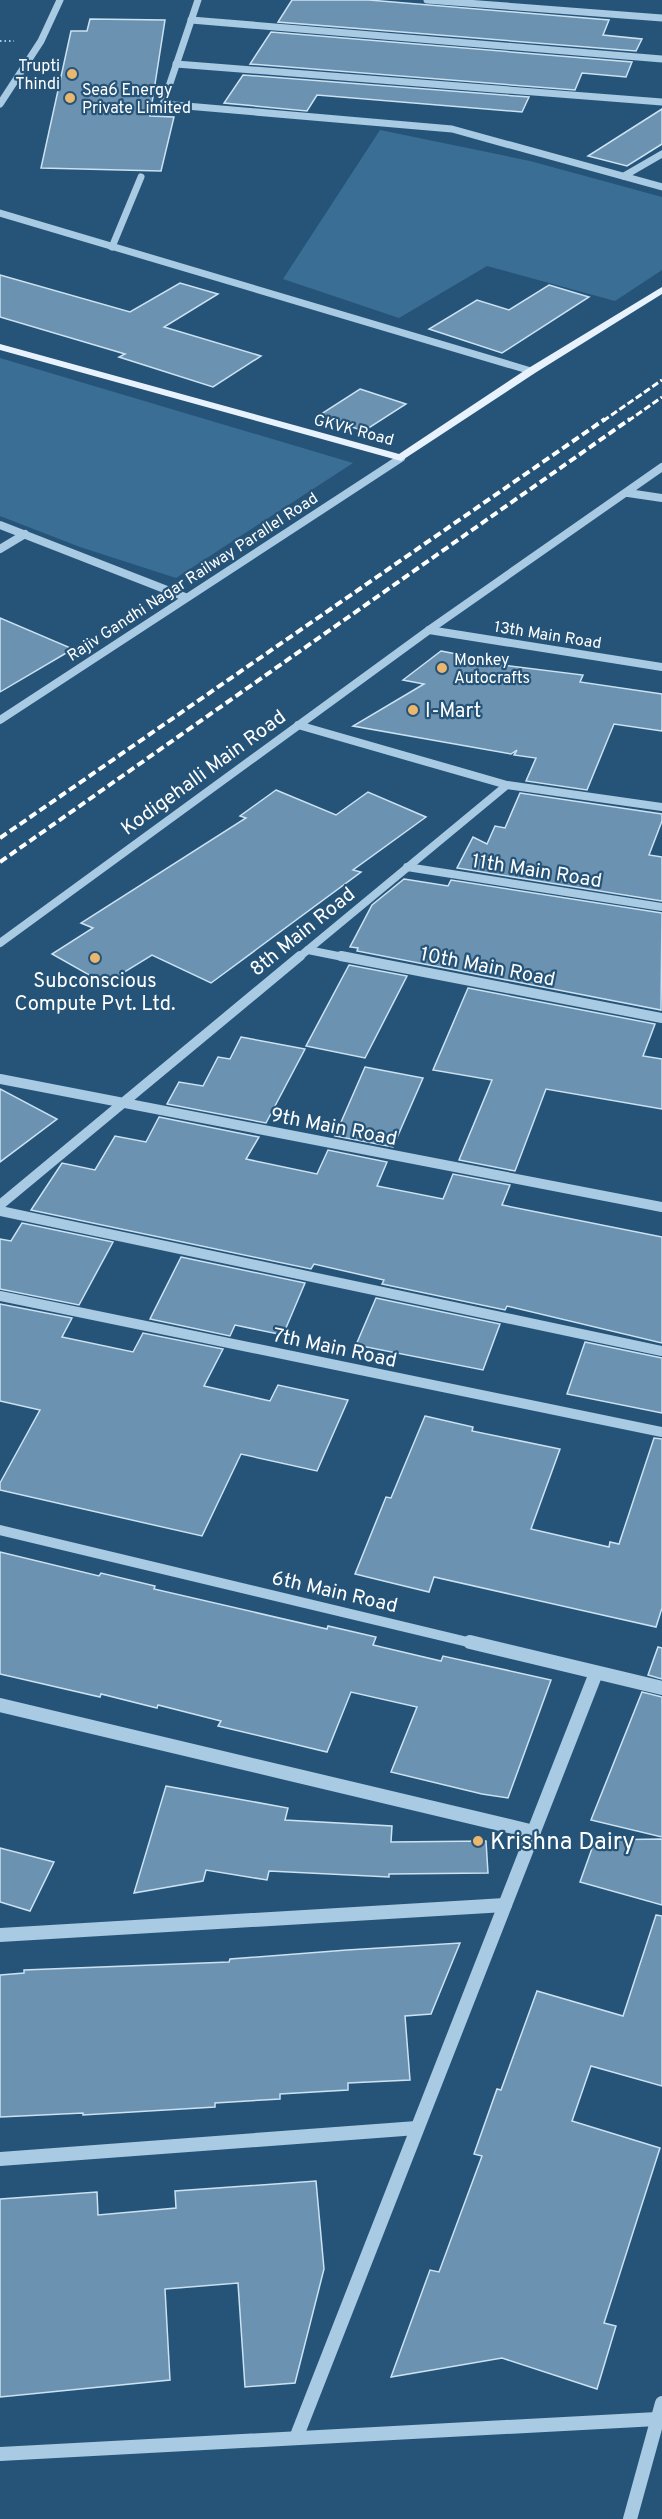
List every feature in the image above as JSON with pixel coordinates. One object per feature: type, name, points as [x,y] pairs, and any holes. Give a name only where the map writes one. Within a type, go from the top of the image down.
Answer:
[{"type":"main road","name":"GKVK Road","points":[[0,347],[401,458],[531,371],[662,290]]},
{"type":"street","points":[[0,104],[40,41],[60,0]]},
{"type":"street","points":[[198,0],[163,104],[452,129],[662,187]]},
{"type":"street","points":[[427,0],[662,18]]},
{"type":"street","points":[[191,20],[662,59]]},
{"type":"street","points":[[176,64],[662,102]]},
{"type":"street","points":[[624,176],[662,154]]},
{"type":"street","points":[[112,246],[141,177]]},
{"type":"street","points":[[0,213],[531,371]]},
{"type":"street","name":"Rajiv Gandhi Nagar Railway Parallel Road","points":[[0,720],[401,458]]},
{"type":"street","name":"Kodigehalli Main Road","points":[[0,943],[429,630],[628,493],[662,467]]},
{"type":"street","points":[[628,493],[662,498]]},
{"type":"street","points":[[0,525],[186,597]]},
{"type":"street","points":[[0,549],[25,534]]},
{"type":"street","name":"13th Main Road","points":[[429,630],[662,667]]},
{"type":"street","points":[[298,725],[507,784],[662,807]]},
{"type":"street","name":"8th Main Road","points":[[0,1205],[120,1103],[507,784]]},
{"type":"street","name":"11th Main Road","points":[[407,867],[662,907]]},
{"type":"street","name":"10th Main Road","points":[[308,950],[662,1018]]},
{"type":"street","name":"9th Main Road","points":[[0,1079],[662,1207]]},
{"type":"street","points":[[0,1211],[662,1351]]},
{"type":"street","name":"7th Main Road","points":[[0,1296],[662,1432]]},
{"type":"street","name":"6th Main Road","points":[[0,1530],[662,1688]]},
{"type":"street","points":[[296,2438],[596,1673]]},
{"type":"street","points":[[0,1705],[534,1832]]},
{"type":"street","points":[[0,1935],[505,1905]]},
{"type":"street","points":[[0,2159],[417,2128]]},
{"type":"street","points":[[630,2519],[662,2403]]},
{"type":"street","points":[[0,2454],[657,2419]]},
{"type":"shaded area","points":[[380,130],[530,161],[662,197],[662,270],[615,301],[487,266],[399,318],[283,279]]},
{"type":"shaded area","points":[[0,358],[353,463],[176,578],[80,547],[0,516]]},
{"type":"building","points":[[292,0],[369,0],[609,20],[603,35],[642,39],[636,51],[278,22]]},
{"type":"building","points":[[90,19],[165,20],[150,116],[174,117],[161,171],[41,168],[71,31],[87,31]]},
{"type":"building","points":[[271,32],[632,62],[626,77],[582,73],[575,90],[250,64]]},
{"type":"building","points":[[243,75],[529,97],[522,112],[317,95],[307,111],[224,103]]},
{"type":"building","points":[[662,109],[662,144],[627,166],[588,156]]},
{"type":"building","points":[[0,275],[130,312],[180,283],[218,294],[164,327],[261,356],[213,387],[119,357],[125,354],[0,317]]},
{"type":"building","points":[[549,285],[589,297],[502,353],[429,329],[477,300],[509,310]]},
{"type":"building","points":[[360,389],[406,404],[364,431],[318,416]]},
{"type":"building","points":[[0,618],[73,649],[0,692]]},
{"type":"building","points":[[441,651],[472,657],[469,661],[583,675],[580,682],[662,694],[662,731],[614,724],[587,790],[526,781],[536,758],[514,755],[517,750],[511,754],[353,726],[424,684],[403,680]]},
{"type":"building","points":[[276,790],[336,815],[368,792],[426,817],[353,870],[361,872],[211,983],[152,955],[105,984],[52,954],[93,928],[81,923],[246,818],[240,816]]},
{"type":"building","points":[[520,793],[662,814],[662,821],[649,855],[662,857],[662,901],[457,868],[473,837],[487,844],[495,826],[505,828]]},
{"type":"building","points":[[404,879],[448,886],[451,880],[662,913],[661,1010],[357,951],[358,948],[350,947],[372,905]]},
{"type":"building","points":[[349,965],[407,976],[365,1058],[306,1046]]},
{"type":"building","points":[[468,988],[655,1024],[643,1056],[662,1059],[662,1109],[546,1089],[515,1171],[459,1160],[492,1080],[433,1070]]},
{"type":"building","points":[[241,1037],[305,1049],[266,1123],[167,1104],[179,1082],[203,1086],[218,1057],[230,1059]]},
{"type":"building","points":[[365,1067],[423,1078],[393,1147],[335,1136]]},
{"type":"building","points":[[0,1089],[57,1119],[0,1162]]},
{"type":"building","points":[[159,1117],[259,1137],[246,1159],[317,1174],[328,1150],[387,1162],[377,1186],[443,1199],[453,1174],[510,1185],[502,1205],[662,1237],[662,1343],[507,1306],[505,1310],[382,1284],[384,1280],[314,1264],[311,1269],[31,1210],[62,1163],[95,1170],[115,1136],[146,1142]]},
{"type":"building","points":[[22,1223],[113,1242],[79,1305],[0,1289],[0,1239],[11,1241]]},
{"type":"building","points":[[181,1257],[305,1283],[283,1335],[235,1325],[230,1336],[150,1319]]},
{"type":"building","points":[[376,1298],[500,1324],[483,1370],[356,1345]]},
{"type":"building","points":[[0,1304],[72,1318],[62,1337],[133,1352],[143,1333],[223,1349],[204,1386],[270,1401],[278,1385],[348,1400],[317,1471],[241,1454],[202,1536],[0,1490],[0,1483],[40,1410],[0,1401]]},
{"type":"building","points":[[585,1342],[662,1358],[662,1413],[567,1394]]},
{"type":"building","points":[[425,1416],[473,1427],[472,1431],[560,1449],[531,1529],[609,1547],[610,1542],[619,1544],[654,1438],[662,1439],[662,1608],[656,1627],[434,1577],[429,1592],[355,1574],[386,1497],[391,1498]]},
{"type":"building","points":[[0,1552],[99,1576],[101,1573],[155,1586],[154,1589],[327,1629],[328,1626],[376,1637],[373,1645],[441,1661],[443,1656],[551,1680],[508,1798],[482,1794],[391,1772],[417,1707],[351,1692],[327,1752],[218,1726],[221,1721],[158,1705],[157,1708],[101,1694],[100,1697],[0,1674]]},
{"type":"building","points":[[658,1647],[662,1648],[662,1679],[648,1675]]},
{"type":"building","points":[[642,1692],[662,1697],[662,1837],[591,1820]]},
{"type":"building","points":[[166,1786],[288,1808],[285,1820],[392,1826],[391,1842],[486,1841],[488,1873],[389,1874],[389,1877],[269,1871],[267,1880],[206,1870],[203,1881],[134,1893]]},
{"type":"building","points":[[662,1839],[662,1905],[580,1882],[595,1840]]},
{"type":"building","points":[[0,1848],[54,1862],[30,1911],[0,1902]]},
{"type":"building","points":[[656,1915],[662,1916],[662,2086],[591,2066],[572,2121],[660,2148],[604,2323],[616,2326],[597,2389],[502,2358],[391,2377],[430,2270],[439,2272],[482,2156],[474,2154],[497,2089],[501,2090],[537,1991],[623,2016]]},
{"type":"building","points":[[460,1943],[431,2014],[405,2016],[410,2080],[348,2083],[348,2090],[280,2094],[280,2099],[215,2103],[215,2107],[83,2115],[83,2113],[0,2117],[0,1975],[24,1973],[24,1970],[229,1962],[230,1959]]},
{"type":"building","points":[[316,2181],[324,2269],[295,2383],[245,2387],[238,2283],[165,2289],[170,2380],[0,2397],[0,2199],[97,2192],[98,2215],[176,2208],[175,2191]]},
{"type":"railway","points":[[603,421],[662,380]]},
{"type":"railway","points":[[628,421],[662,397]]},
{"type":"railway","points":[[0,838],[605,419]]},
{"type":"railway","points":[[0,862],[630,419]]},
{"type":"place","name":"Trupti Thindi","points":[[72,74]]},
{"type":"place","name":"Sea6 Energy Private Limited","points":[[70,98]]},
{"type":"place","name":"Monkey Autocrafts","points":[[442,668]]},
{"type":"place","name":"I-Mart","points":[[413,710]]},
{"type":"place","name":"Subconscious Compute Pvt. Ltd.","points":[[95,958]]},
{"type":"place","name":"Krishna Dairy","points":[[478,1841]]}]
